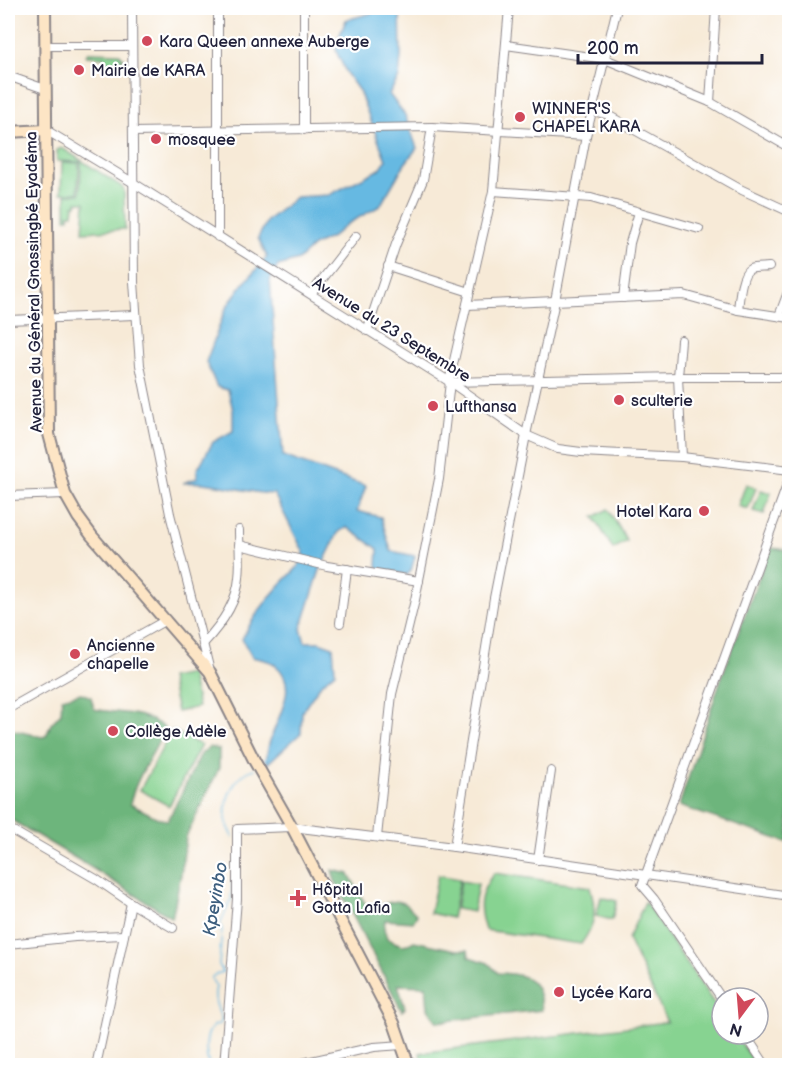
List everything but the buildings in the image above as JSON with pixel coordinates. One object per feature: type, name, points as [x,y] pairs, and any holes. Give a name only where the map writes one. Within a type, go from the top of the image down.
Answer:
[{"type":"main road","name":"Avenue du Général Gnassingbé Eyadéma","points":[[45,8],[49,434],[65,494],[92,536],[210,672],[255,762],[292,827],[394,1023],[409,1065]]},
{"type":"main road","points":[[8,132],[46,130]]},
{"type":"street","points":[[132,8],[132,182],[135,315],[140,365],[170,514],[210,672]]},
{"type":"street","points":[[218,8],[218,237]]},
{"type":"street","points":[[304,8],[304,130]]},
{"type":"street","points":[[377,837],[392,694],[419,581],[439,479],[449,382],[493,191],[510,8]]},
{"type":"street","points":[[454,847],[495,598],[526,435],[555,301],[586,136],[617,8]]},
{"type":"street","points":[[710,102],[716,8]]},
{"type":"street","points":[[506,45],[605,59],[710,102],[789,148]]},
{"type":"street","points":[[45,46],[132,46]]},
{"type":"street","points":[[8,76],[45,89]]},
{"type":"street","points":[[592,111],[606,114],[742,190],[789,212]]},
{"type":"street","points":[[133,132],[432,128],[586,136]]},
{"type":"street","points":[[367,331],[388,266],[423,180],[432,128]]},
{"type":"street","name":"Avenue du 23 Septembre","points":[[46,130],[449,382],[526,435],[558,449],[682,457],[789,470]]},
{"type":"street","points":[[493,191],[591,198],[699,230]]},
{"type":"street","points":[[623,298],[630,243],[639,212]]},
{"type":"street","points":[[310,294],[356,236]]},
{"type":"street","points":[[388,266],[470,292]]},
{"type":"street","points":[[738,310],[746,272],[751,268],[769,267]]},
{"type":"street","points":[[779,316],[789,287]]},
{"type":"street","points":[[467,305],[684,295],[738,310],[789,318]]},
{"type":"street","points":[[8,320],[135,315]]},
{"type":"street","points":[[681,340],[678,377],[682,457]]},
{"type":"street","points":[[449,382],[789,377]]},
{"type":"street","points":[[713,986],[642,885],[789,477]]},
{"type":"street","points":[[8,496],[65,494]]},
{"type":"street","points":[[203,644],[227,613],[236,596],[240,578],[239,530]]},
{"type":"street","points":[[239,545],[327,566],[419,581]]},
{"type":"street","points":[[340,623],[347,569]]},
{"type":"street","points":[[8,709],[166,620]]},
{"type":"street","points":[[538,860],[551,771]]},
{"type":"street","points":[[224,1065],[236,910],[237,829],[292,827],[377,837],[789,896]]},
{"type":"street","points":[[8,828],[96,879],[130,903],[173,928]]},
{"type":"street","points":[[96,1065],[130,903]]},
{"type":"street","points":[[8,944],[124,935]]},
{"type":"street","points":[[289,1065],[374,1047],[402,1044]]},
{"type":"street","points":[[753,1046],[766,1065]]},
{"type":"green space","points":[[88,52],[119,53],[124,59],[105,64],[104,57],[86,56]]},
{"type":"green space","points":[[62,148],[121,186],[124,190],[125,229],[83,232],[85,202],[77,202],[77,205],[74,205],[73,214],[69,214],[69,218],[66,218],[66,194],[80,194],[81,162],[57,161],[57,150]]},
{"type":"green space","points":[[62,162],[79,163],[78,193],[61,193]]},
{"type":"green space","points":[[746,484],[756,488],[748,509],[738,506]]},
{"type":"green space","points":[[761,490],[771,493],[764,514],[753,511]]},
{"type":"green space","points":[[608,509],[627,541],[613,549],[594,517]]},
{"type":"green space","points":[[770,548],[789,550],[789,843],[679,806],[721,679]]},
{"type":"green space","points":[[191,674],[198,707],[177,712],[170,678]]},
{"type":"green space","points":[[81,693],[91,697],[94,709],[138,715],[165,728],[136,784],[130,804],[160,819],[168,820],[201,754],[209,747],[219,749],[219,768],[186,837],[172,918],[8,818],[8,729],[46,736],[51,724],[61,713],[62,698]]},
{"type":"green space","points":[[172,730],[201,745],[169,806],[140,790]]},
{"type":"green space","points":[[332,870],[349,874],[367,907],[398,901],[417,915],[413,922],[385,920],[384,929],[387,938],[400,944],[414,941],[456,950],[468,950],[469,957],[488,963],[498,973],[517,975],[530,980],[538,991],[542,1010],[437,1022],[428,1008],[426,986],[398,985],[405,1008],[402,1011],[335,881]]},
{"type":"green space","points":[[494,873],[590,887],[594,903],[594,917],[590,930],[581,944],[485,930],[480,907],[482,893]]},
{"type":"green space","points":[[438,875],[460,879],[452,918],[430,913]]},
{"type":"green space","points":[[461,881],[478,884],[473,912],[456,909]]},
{"type":"green space","points":[[601,897],[617,901],[612,920],[596,916]]},
{"type":"green space","points":[[645,902],[710,997],[710,1046],[743,1046],[756,1065],[424,1065],[420,1053],[667,1022],[628,939]]},
{"type":"water","points":[[373,8],[400,8],[399,77],[389,94],[405,115],[417,148],[404,165],[380,206],[347,224],[332,237],[313,246],[298,260],[278,266],[270,280],[283,456],[366,486],[357,511],[381,517],[391,551],[415,556],[411,571],[407,575],[379,569],[377,566],[378,549],[346,527],[338,533],[320,570],[301,629],[305,642],[319,642],[333,647],[335,672],[321,684],[302,712],[301,733],[267,764],[267,752],[285,699],[287,686],[283,674],[274,664],[252,657],[242,639],[265,603],[298,566],[304,553],[274,494],[206,483],[183,483],[197,478],[197,470],[213,442],[233,431],[233,410],[228,390],[217,387],[206,362],[226,308],[267,257],[258,238],[267,221],[296,197],[329,195],[380,169],[386,160],[359,91],[347,74],[336,51],[346,20],[372,13]]},
{"type":"waterway","points":[[261,765],[267,757]]},
{"type":"waterway","name":"Kpeyinbo","points":[[233,837],[226,819],[226,804],[236,782],[241,776],[254,769]]},
{"type":"waterway","name":"Kpeyinbo","points":[[209,1066],[206,1048],[208,1035],[222,1019],[216,1003],[216,987],[211,978],[223,972],[219,965],[222,929],[220,924],[231,900],[233,874]]},
{"type":"place","name":"Kara Queen annexe Auberge","points":[[147,41]]},
{"type":"place","name":"Mairie de KARA","points":[[79,70]]},
{"type":"place","name":"WINNER'S CHAPEL KARA","points":[[520,117]]},
{"type":"place","name":"mosquee","points":[[156,139]]},
{"type":"place","name":"sculterie","points":[[619,400]]},
{"type":"place","name":"Lufthansa","points":[[433,406]]},
{"type":"place","name":"Hotel Kara","points":[[704,511]]},
{"type":"place","name":"Ancienne chapelle","points":[[75,654]]},
{"type":"place","name":"Collège Adèle","points":[[113,731]]},
{"type":"place","name":"Hôpital Gotta Lafia","points":[[298,898]]},
{"type":"place","name":"Lycée Kara","points":[[559,992]]}]
